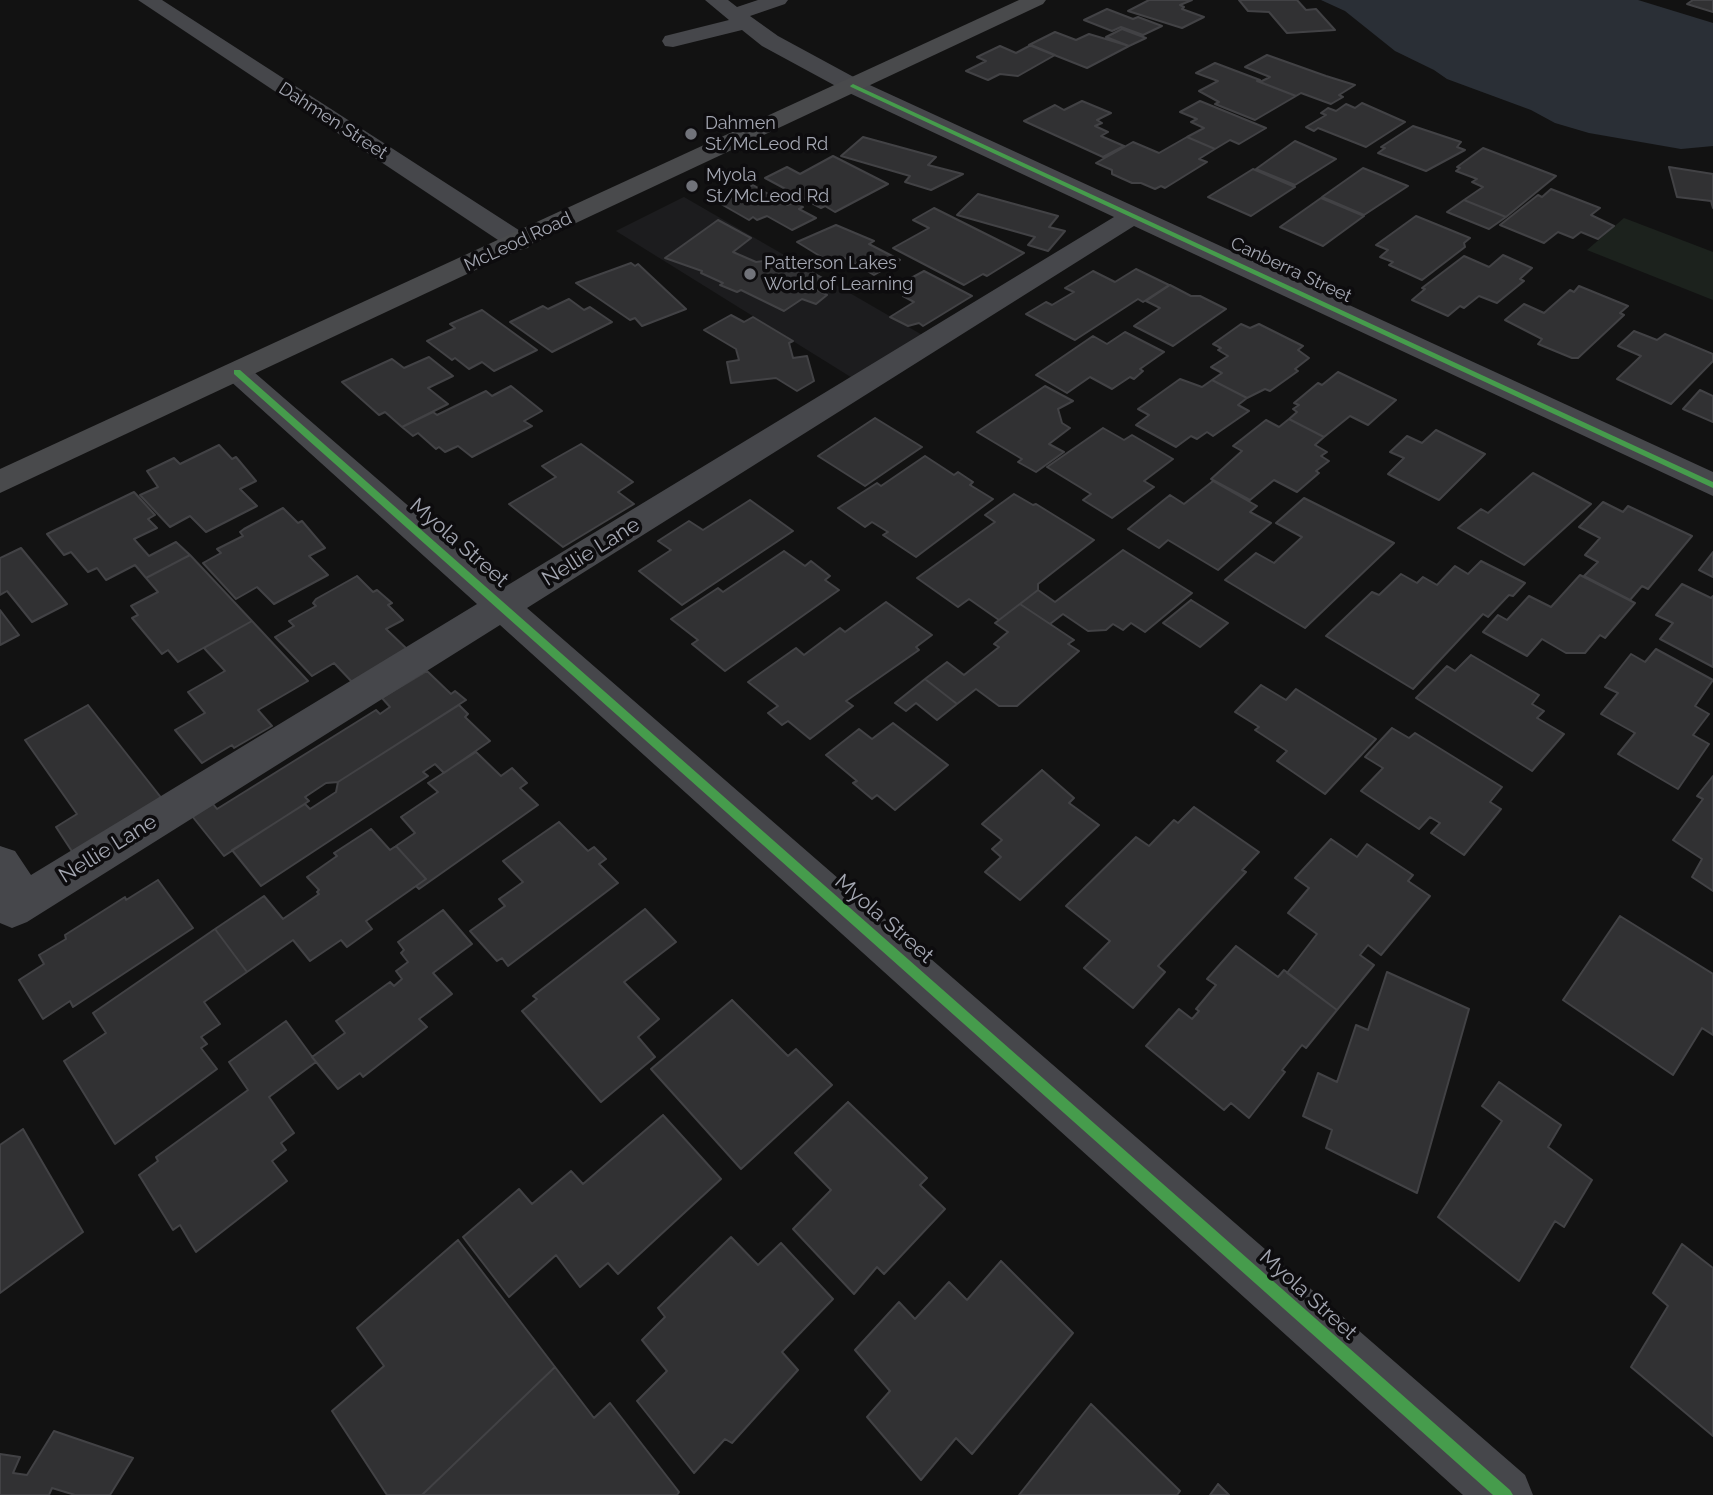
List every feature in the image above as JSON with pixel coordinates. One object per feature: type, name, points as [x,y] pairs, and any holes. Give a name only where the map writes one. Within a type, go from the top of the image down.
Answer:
[{"type":"main road","name":"McLeod Road","points":[[0,482],[1036,0]]},
{"type":"street","name":"Dahmen Street","points":[[148,0],[519,242]]},
{"type":"street","name":"Canberra Street","points":[[715,0],[738,19],[801,60],[853,86],[1713,485]]},
{"type":"street","points":[[673,41],[738,19],[778,0]]},
{"type":"street","name":"Nellie Lane","points":[[0,864],[19,904],[1133,216]]},
{"type":"street","name":"Myola Street","points":[[237,372],[1505,1495]]},
{"type":"shaded area","points":[[1321,0],[1638,0],[1713,23],[1713,146],[1681,149],[1589,133],[1555,123],[1531,110],[1447,79],[1395,51],[1345,11]]},
{"type":"shaded area","name":"Patterson Lakes World of Learning","points":[[684,197],[924,336],[854,379],[616,231]]},
{"type":"shaded area","points":[[1624,218],[1713,252],[1713,300],[1587,250]]},
{"type":"building","points":[[1149,0],[1192,0],[1180,5],[1184,7],[1182,9],[1204,17],[1182,28],[1128,11]]},
{"type":"building","points":[[1239,0],[1297,0],[1306,10],[1316,9],[1335,30],[1287,33],[1269,12],[1248,11]]},
{"type":"building","points":[[1693,0],[1713,0],[1713,12],[1687,4]]},
{"type":"building","points":[[1107,9],[1162,26],[1143,35],[1121,27],[1112,31],[1084,20]]},
{"type":"building","points":[[1122,29],[1146,38],[1129,46],[1106,37]]},
{"type":"building","points":[[1055,32],[1076,40],[1089,34],[1129,46],[1087,68],[1029,45]]},
{"type":"building","points":[[1031,45],[1055,55],[1018,76],[1000,74],[988,80],[966,71],[986,61],[977,57],[1000,46],[1016,53]]},
{"type":"building","points":[[1267,55],[1355,85],[1331,104],[1301,93],[1296,96],[1260,82],[1270,77],[1245,67]]},
{"type":"building","points":[[1215,63],[1296,96],[1255,120],[1215,104],[1219,102],[1199,91],[1218,81],[1196,73]]},
{"type":"building","points":[[1082,101],[1111,113],[1097,120],[1102,123],[1095,126],[1108,132],[1101,136],[1124,146],[1103,157],[1024,121],[1055,105],[1064,110]]},
{"type":"building","points":[[1200,101],[1266,128],[1239,144],[1230,140],[1215,149],[1187,137],[1204,128],[1191,122],[1197,119],[1180,112]]},
{"type":"building","points":[[1362,103],[1405,122],[1366,147],[1318,128],[1314,131],[1306,127],[1326,115],[1321,113],[1328,108],[1336,111],[1346,104],[1355,108]]},
{"type":"building","points":[[1413,126],[1461,142],[1457,147],[1465,150],[1426,171],[1378,153],[1385,148],[1381,147]]},
{"type":"building","points":[[863,137],[936,157],[928,165],[963,174],[931,190],[905,182],[910,176],[841,156]]},
{"type":"building","points":[[1187,137],[1215,149],[1199,159],[1207,162],[1165,188],[1161,186],[1155,189],[1141,183],[1132,183],[1096,163],[1133,142],[1159,153]]},
{"type":"building","points":[[1295,141],[1336,159],[1295,185],[1256,169]]},
{"type":"building","points":[[1483,148],[1556,176],[1506,217],[1464,200],[1483,187],[1472,182],[1477,179],[1456,171],[1460,168],[1457,167]]},
{"type":"building","points":[[833,156],[888,184],[835,212],[825,206],[821,208],[765,178],[787,167],[800,174]]},
{"type":"building","points":[[1669,167],[1713,174],[1713,208],[1711,201],[1677,197]]},
{"type":"building","points":[[1363,168],[1408,186],[1364,215],[1322,197]]},
{"type":"building","points":[[1253,169],[1295,187],[1251,216],[1208,197]]},
{"type":"building","points":[[753,185],[787,205],[794,202],[803,207],[799,209],[816,218],[792,230],[767,216],[749,220],[721,204]]},
{"type":"building","points":[[1551,189],[1600,208],[1591,215],[1614,226],[1598,239],[1581,232],[1573,238],[1558,232],[1544,243],[1500,225],[1538,195],[1542,197]]},
{"type":"building","points":[[978,194],[1058,216],[1049,227],[1065,231],[1048,251],[1028,245],[1035,237],[957,215]]},
{"type":"building","points":[[1321,198],[1364,216],[1323,246],[1280,227]]},
{"type":"building","points":[[1464,200],[1506,217],[1489,229],[1447,212]]},
{"type":"building","points":[[934,208],[1024,253],[987,276],[983,274],[964,285],[893,248],[929,228],[913,220]]},
{"type":"building","points":[[1416,216],[1470,238],[1464,243],[1465,247],[1422,280],[1389,265],[1393,262],[1380,257],[1388,250],[1376,245]]},
{"type":"building","points":[[718,220],[751,238],[733,252],[756,262],[792,262],[826,280],[814,288],[827,295],[816,304],[802,299],[784,311],[741,290],[737,292],[720,285],[723,283],[701,273],[702,271],[665,258]]},
{"type":"building","points":[[836,225],[874,241],[869,244],[900,260],[874,275],[845,258],[841,261],[834,257],[828,261],[797,242]]},
{"type":"building","points":[[1503,255],[1532,268],[1520,279],[1524,281],[1497,303],[1479,296],[1448,316],[1412,300],[1425,289],[1422,288],[1464,256],[1489,267]]},
{"type":"building","points":[[631,263],[635,266],[638,264],[686,309],[642,326],[635,318],[630,320],[576,283]]},
{"type":"building","points":[[1136,269],[1169,285],[1143,302],[1138,299],[1075,340],[1026,314],[1046,302],[1052,305],[1074,292],[1065,288],[1093,271],[1115,282]]},
{"type":"building","points":[[924,271],[972,296],[923,326],[919,323],[908,326],[890,317],[914,302],[903,296],[914,289],[902,283]]},
{"type":"building","points":[[1170,285],[1226,309],[1173,346],[1134,326],[1160,308],[1146,301]]},
{"type":"building","points":[[1579,286],[1628,306],[1620,313],[1624,315],[1578,358],[1538,344],[1542,339],[1505,320],[1524,304],[1544,313],[1570,290],[1574,292]]},
{"type":"building","points":[[569,299],[584,310],[590,307],[612,322],[552,352],[510,322],[543,306],[548,309]]},
{"type":"building","points":[[482,310],[537,350],[494,371],[482,362],[469,369],[427,341],[455,328],[450,324]]},
{"type":"building","points":[[731,315],[744,322],[753,317],[793,341],[789,343],[793,358],[807,356],[814,381],[797,391],[776,378],[731,383],[727,362],[739,360],[736,349],[704,330]]},
{"type":"building","points":[[1241,324],[1250,328],[1259,324],[1303,346],[1298,350],[1309,358],[1295,369],[1298,371],[1270,391],[1265,389],[1247,398],[1212,380],[1222,373],[1211,367],[1228,356],[1213,344]]},
{"type":"building","points":[[1634,331],[1657,340],[1665,334],[1713,354],[1713,361],[1671,404],[1617,379],[1641,356],[1618,346]]},
{"type":"building","points":[[1125,332],[1164,352],[1140,369],[1143,371],[1134,379],[1130,377],[1112,389],[1090,377],[1067,393],[1036,375],[1093,336],[1107,344]]},
{"type":"building","points":[[429,357],[453,376],[428,388],[448,404],[402,427],[385,412],[379,415],[342,382],[392,359],[404,368]]},
{"type":"building","points":[[1338,372],[1396,400],[1368,425],[1350,416],[1324,437],[1289,419],[1297,412],[1293,409],[1299,405],[1294,403],[1318,383],[1322,385]]},
{"type":"building","points":[[1180,379],[1202,387],[1212,380],[1247,398],[1238,405],[1249,411],[1213,436],[1207,432],[1197,439],[1191,436],[1176,447],[1136,425],[1149,415],[1138,409]]},
{"type":"building","points":[[511,386],[542,411],[524,421],[532,426],[472,457],[458,446],[445,452],[439,447],[436,449],[418,433],[413,436],[402,427],[433,412],[437,415],[486,391],[492,396]]},
{"type":"building","points":[[1045,386],[1073,401],[1058,409],[1062,423],[1070,428],[1049,444],[1064,452],[1036,472],[1018,462],[1022,459],[977,432]]},
{"type":"building","points":[[1700,390],[1713,396],[1713,422],[1683,409]]},
{"type":"building","points":[[875,418],[922,447],[865,486],[818,456]]},
{"type":"building","points":[[1289,419],[1324,437],[1315,445],[1327,452],[1321,456],[1329,461],[1297,492],[1274,480],[1250,500],[1211,479],[1242,451],[1233,446],[1266,420],[1279,427]]},
{"type":"building","points":[[1103,428],[1124,440],[1132,435],[1173,459],[1144,481],[1154,487],[1112,518],[1083,500],[1091,494],[1047,467]]},
{"type":"building","points":[[1436,430],[1485,454],[1439,500],[1388,474],[1404,458],[1390,452],[1407,436],[1422,443]]},
{"type":"building","points":[[581,444],[633,482],[618,492],[634,504],[563,547],[509,504],[556,477],[542,466]]},
{"type":"building","points":[[219,445],[232,459],[236,457],[256,481],[240,489],[257,506],[206,532],[190,516],[170,527],[140,495],[158,487],[147,471],[174,458],[180,464]]},
{"type":"building","points":[[925,456],[954,475],[958,472],[973,482],[970,485],[993,499],[916,557],[883,535],[888,532],[872,522],[865,527],[838,508],[877,483],[881,486]]},
{"type":"building","points":[[1533,473],[1591,504],[1524,565],[1458,528],[1481,509],[1488,513]]},
{"type":"building","points":[[1213,481],[1257,506],[1250,512],[1271,523],[1218,570],[1168,540],[1159,548],[1128,529],[1170,495],[1184,504]]},
{"type":"building","points":[[134,492],[155,515],[148,519],[157,528],[134,539],[149,556],[176,542],[190,555],[146,578],[135,565],[106,580],[97,568],[88,572],[71,552],[64,555],[47,534]]},
{"type":"building","points":[[1014,494],[1033,505],[1036,504],[1094,540],[1038,584],[1038,590],[999,620],[969,599],[958,607],[917,578],[995,522],[985,515]]},
{"type":"building","points":[[1304,498],[1394,543],[1305,628],[1225,580],[1256,553],[1274,563],[1302,537],[1276,523]]},
{"type":"building","points":[[750,500],[793,531],[682,605],[639,571],[671,550],[658,541],[689,521],[703,530]]},
{"type":"building","points":[[1603,502],[1623,512],[1628,506],[1692,536],[1648,589],[1642,586],[1630,600],[1584,576],[1598,562],[1585,555],[1600,538],[1579,527]]},
{"type":"building","points":[[283,508],[298,523],[302,521],[325,548],[309,556],[328,575],[274,604],[257,587],[236,599],[203,563],[221,553],[217,549],[243,536],[240,532],[244,529]]},
{"type":"building","points":[[21,548],[67,604],[32,622],[7,591],[0,595],[0,558]]},
{"type":"building","points":[[1123,550],[1192,593],[1145,632],[1131,623],[1123,630],[1113,624],[1106,630],[1088,631],[1063,614],[1050,624],[1020,604],[1038,590],[1055,602]]},
{"type":"building","points":[[784,551],[805,566],[811,561],[830,576],[825,580],[839,590],[725,671],[692,644],[698,640],[671,619],[718,588],[723,592]]},
{"type":"building","points":[[1713,552],[1713,577],[1699,570]]},
{"type":"building","points":[[190,555],[252,621],[178,662],[168,650],[162,654],[132,618],[138,615],[131,606],[158,592],[146,578]]},
{"type":"building","points":[[1481,561],[1525,583],[1488,617],[1483,614],[1413,689],[1326,636],[1372,592],[1379,595],[1401,574],[1417,583],[1423,577],[1437,585],[1455,566],[1468,574]]},
{"type":"building","points":[[1580,575],[1635,603],[1605,638],[1600,635],[1585,653],[1566,653],[1542,639],[1527,656],[1483,632],[1498,615],[1507,620],[1529,596],[1551,607]]},
{"type":"building","points":[[357,576],[373,592],[377,590],[392,603],[388,605],[403,620],[386,629],[408,650],[353,683],[334,663],[312,676],[275,637],[294,626],[289,621],[316,606],[313,603],[316,599]]},
{"type":"building","points":[[1682,584],[1711,598],[1713,596],[1713,667],[1660,639],[1673,623],[1656,615]]},
{"type":"building","points":[[1191,600],[1228,623],[1200,647],[1163,623]]},
{"type":"building","points":[[886,602],[932,635],[916,647],[919,650],[846,701],[853,706],[810,739],[788,721],[782,725],[768,713],[778,706],[748,682],[796,648],[804,655],[840,628],[845,632]]},
{"type":"building","points":[[1020,604],[1074,640],[1068,644],[1079,651],[1017,706],[999,706],[976,689],[957,704],[925,679],[947,662],[964,675],[999,647],[994,644],[1008,632],[995,623]]},
{"type":"building","points":[[0,610],[19,635],[0,645]]},
{"type":"building","points":[[252,621],[308,681],[258,710],[272,726],[202,763],[175,730],[205,713],[188,692],[225,671],[204,648]]},
{"type":"building","points":[[1656,649],[1713,680],[1695,706],[1709,714],[1693,735],[1709,744],[1678,789],[1618,754],[1635,733],[1601,714],[1618,693],[1605,687],[1631,654],[1645,662]]},
{"type":"building","points":[[1471,655],[1539,695],[1532,704],[1544,711],[1537,718],[1564,734],[1532,771],[1416,698],[1447,666],[1455,671]]},
{"type":"building","points":[[427,671],[451,694],[455,691],[466,700],[338,782],[326,783],[305,797],[309,801],[224,856],[192,816],[213,804],[217,809],[376,710],[380,714],[390,707],[382,698]]},
{"type":"building","points":[[925,679],[957,704],[937,720],[916,703],[906,711],[895,703]]},
{"type":"building","points":[[1261,685],[1286,700],[1296,689],[1376,739],[1325,794],[1277,761],[1287,751],[1255,730],[1259,727],[1235,712]]},
{"type":"building","points":[[88,705],[163,800],[75,856],[56,827],[77,814],[25,740]]},
{"type":"building","points":[[459,705],[468,714],[465,717],[490,741],[444,773],[435,764],[423,772],[428,776],[261,886],[232,850],[305,804],[310,809],[336,792],[338,782]]},
{"type":"building","points":[[893,723],[948,765],[895,810],[877,795],[872,799],[853,783],[857,781],[826,755],[859,729],[872,739]]},
{"type":"building","points":[[1392,728],[1409,738],[1415,733],[1502,787],[1490,802],[1501,809],[1464,855],[1431,833],[1440,823],[1430,817],[1419,829],[1361,791],[1383,768],[1365,757]]},
{"type":"building","points":[[476,752],[501,776],[512,768],[527,783],[520,788],[538,805],[419,889],[416,886],[426,879],[396,846],[415,833],[401,817],[438,792],[428,783]]},
{"type":"building","points":[[1042,770],[1074,798],[1069,803],[1099,825],[1020,900],[985,872],[1001,857],[992,849],[1002,840],[982,824]]},
{"type":"building","points":[[1713,776],[1713,891],[1692,877],[1702,859],[1673,840],[1703,799],[1697,796]]},
{"type":"building","points":[[1194,807],[1259,852],[1242,870],[1246,872],[1158,966],[1165,972],[1133,1008],[1084,968],[1110,941],[1066,906],[1136,837],[1149,846],[1174,820],[1178,823]]},
{"type":"building","points":[[559,822],[588,851],[594,847],[606,859],[599,864],[618,883],[508,966],[502,958],[497,961],[470,931],[505,906],[499,899],[523,882],[503,861]]},
{"type":"building","points":[[371,829],[390,850],[396,846],[426,879],[366,921],[372,929],[347,947],[341,940],[310,961],[293,940],[247,972],[215,929],[264,896],[283,919],[319,894],[319,890],[307,877],[337,856],[334,853]]},
{"type":"building","points":[[1331,839],[1357,857],[1367,844],[1413,875],[1408,881],[1430,896],[1381,955],[1368,945],[1360,955],[1374,965],[1337,1010],[1287,973],[1317,934],[1288,913],[1309,888],[1295,878]]},
{"type":"building","points":[[158,880],[193,928],[73,1007],[70,1001],[43,1019],[19,980],[44,964],[39,955],[125,897],[126,900]]},
{"type":"building","points":[[645,909],[676,942],[624,982],[659,1019],[638,1037],[655,1057],[601,1102],[522,1011],[537,999],[533,996]]},
{"type":"building","points":[[443,910],[472,944],[433,973],[452,994],[419,1019],[427,1027],[363,1077],[360,1073],[338,1089],[312,1057],[345,1033],[336,1021],[390,982],[394,986],[402,979],[396,971],[408,962],[401,953],[404,950],[398,942]]},
{"type":"building","points":[[1620,916],[1713,974],[1713,1035],[1702,1028],[1673,1075],[1563,1000]]},
{"type":"building","points":[[215,929],[247,972],[204,1002],[220,1024],[201,1037],[207,1044],[201,1048],[217,1069],[115,1144],[64,1061],[106,1033],[93,1013]]},
{"type":"building","points":[[1236,946],[1278,977],[1284,970],[1337,1010],[1306,1048],[1302,1045],[1282,1070],[1285,1072],[1249,1118],[1231,1103],[1224,1110],[1146,1046],[1179,1009],[1192,1019],[1199,1011],[1196,1009],[1216,985],[1207,979]]},
{"type":"building","points":[[1387,972],[1469,1009],[1417,1193],[1326,1148],[1332,1130],[1303,1116],[1318,1073],[1337,1082],[1356,1025],[1368,1030]]},
{"type":"building","points":[[732,1000],[788,1056],[796,1049],[832,1085],[741,1169],[651,1069]]},
{"type":"building","points":[[286,1021],[316,1062],[269,1097],[294,1133],[281,1143],[286,1150],[272,1161],[287,1181],[196,1252],[180,1225],[173,1230],[139,1175],[158,1161],[156,1157],[248,1090],[229,1062]]},
{"type":"building","points":[[1499,1082],[1561,1125],[1548,1147],[1592,1180],[1564,1227],[1555,1221],[1519,1281],[1438,1217],[1502,1121],[1482,1106]]},
{"type":"building","points":[[848,1102],[927,1178],[920,1185],[945,1209],[884,1274],[877,1267],[854,1294],[793,1229],[831,1190],[795,1153]]},
{"type":"building","points":[[663,1115],[721,1179],[618,1274],[608,1263],[580,1287],[556,1255],[509,1297],[463,1237],[519,1189],[532,1204],[571,1171],[583,1184]]},
{"type":"building","points":[[23,1129],[83,1232],[0,1293],[0,1145]]},
{"type":"building","points":[[731,1237],[758,1265],[781,1243],[833,1299],[782,1352],[798,1370],[732,1443],[725,1439],[694,1473],[637,1401],[667,1371],[642,1340],[665,1317],[658,1308]]},
{"type":"building","points":[[458,1240],[555,1367],[422,1495],[387,1495],[332,1411],[384,1366],[357,1328]]},
{"type":"building","points":[[1682,1244],[1713,1268],[1713,1436],[1631,1367],[1668,1306],[1653,1293]]},
{"type":"building","points":[[1001,1261],[1073,1333],[972,1454],[956,1438],[921,1480],[867,1417],[890,1391],[855,1350],[899,1302],[915,1319],[949,1282],[967,1300]]},
{"type":"building","points":[[555,1367],[594,1418],[610,1403],[679,1492],[677,1495],[422,1495]]},
{"type":"building","points":[[1091,1404],[1180,1491],[1177,1495],[1019,1495]]},
{"type":"building","points":[[54,1431],[133,1458],[110,1495],[75,1495],[52,1488],[49,1495],[0,1495],[0,1454],[20,1457],[13,1473],[27,1475]]},
{"type":"building","points":[[1218,1484],[1229,1495],[1210,1495]]},
{"type":"cycle path","points":[[853,86],[1713,485]]},
{"type":"cycle path","points":[[237,372],[1505,1495]]},
{"type":"place","name":"Dahmen St/McLeod Rd","points":[[691,134]]},
{"type":"place","name":"Myola St/McLeod Rd","points":[[692,186]]},
{"type":"place","name":"Patterson Lakes World of Learning","points":[[750,274]]}]
